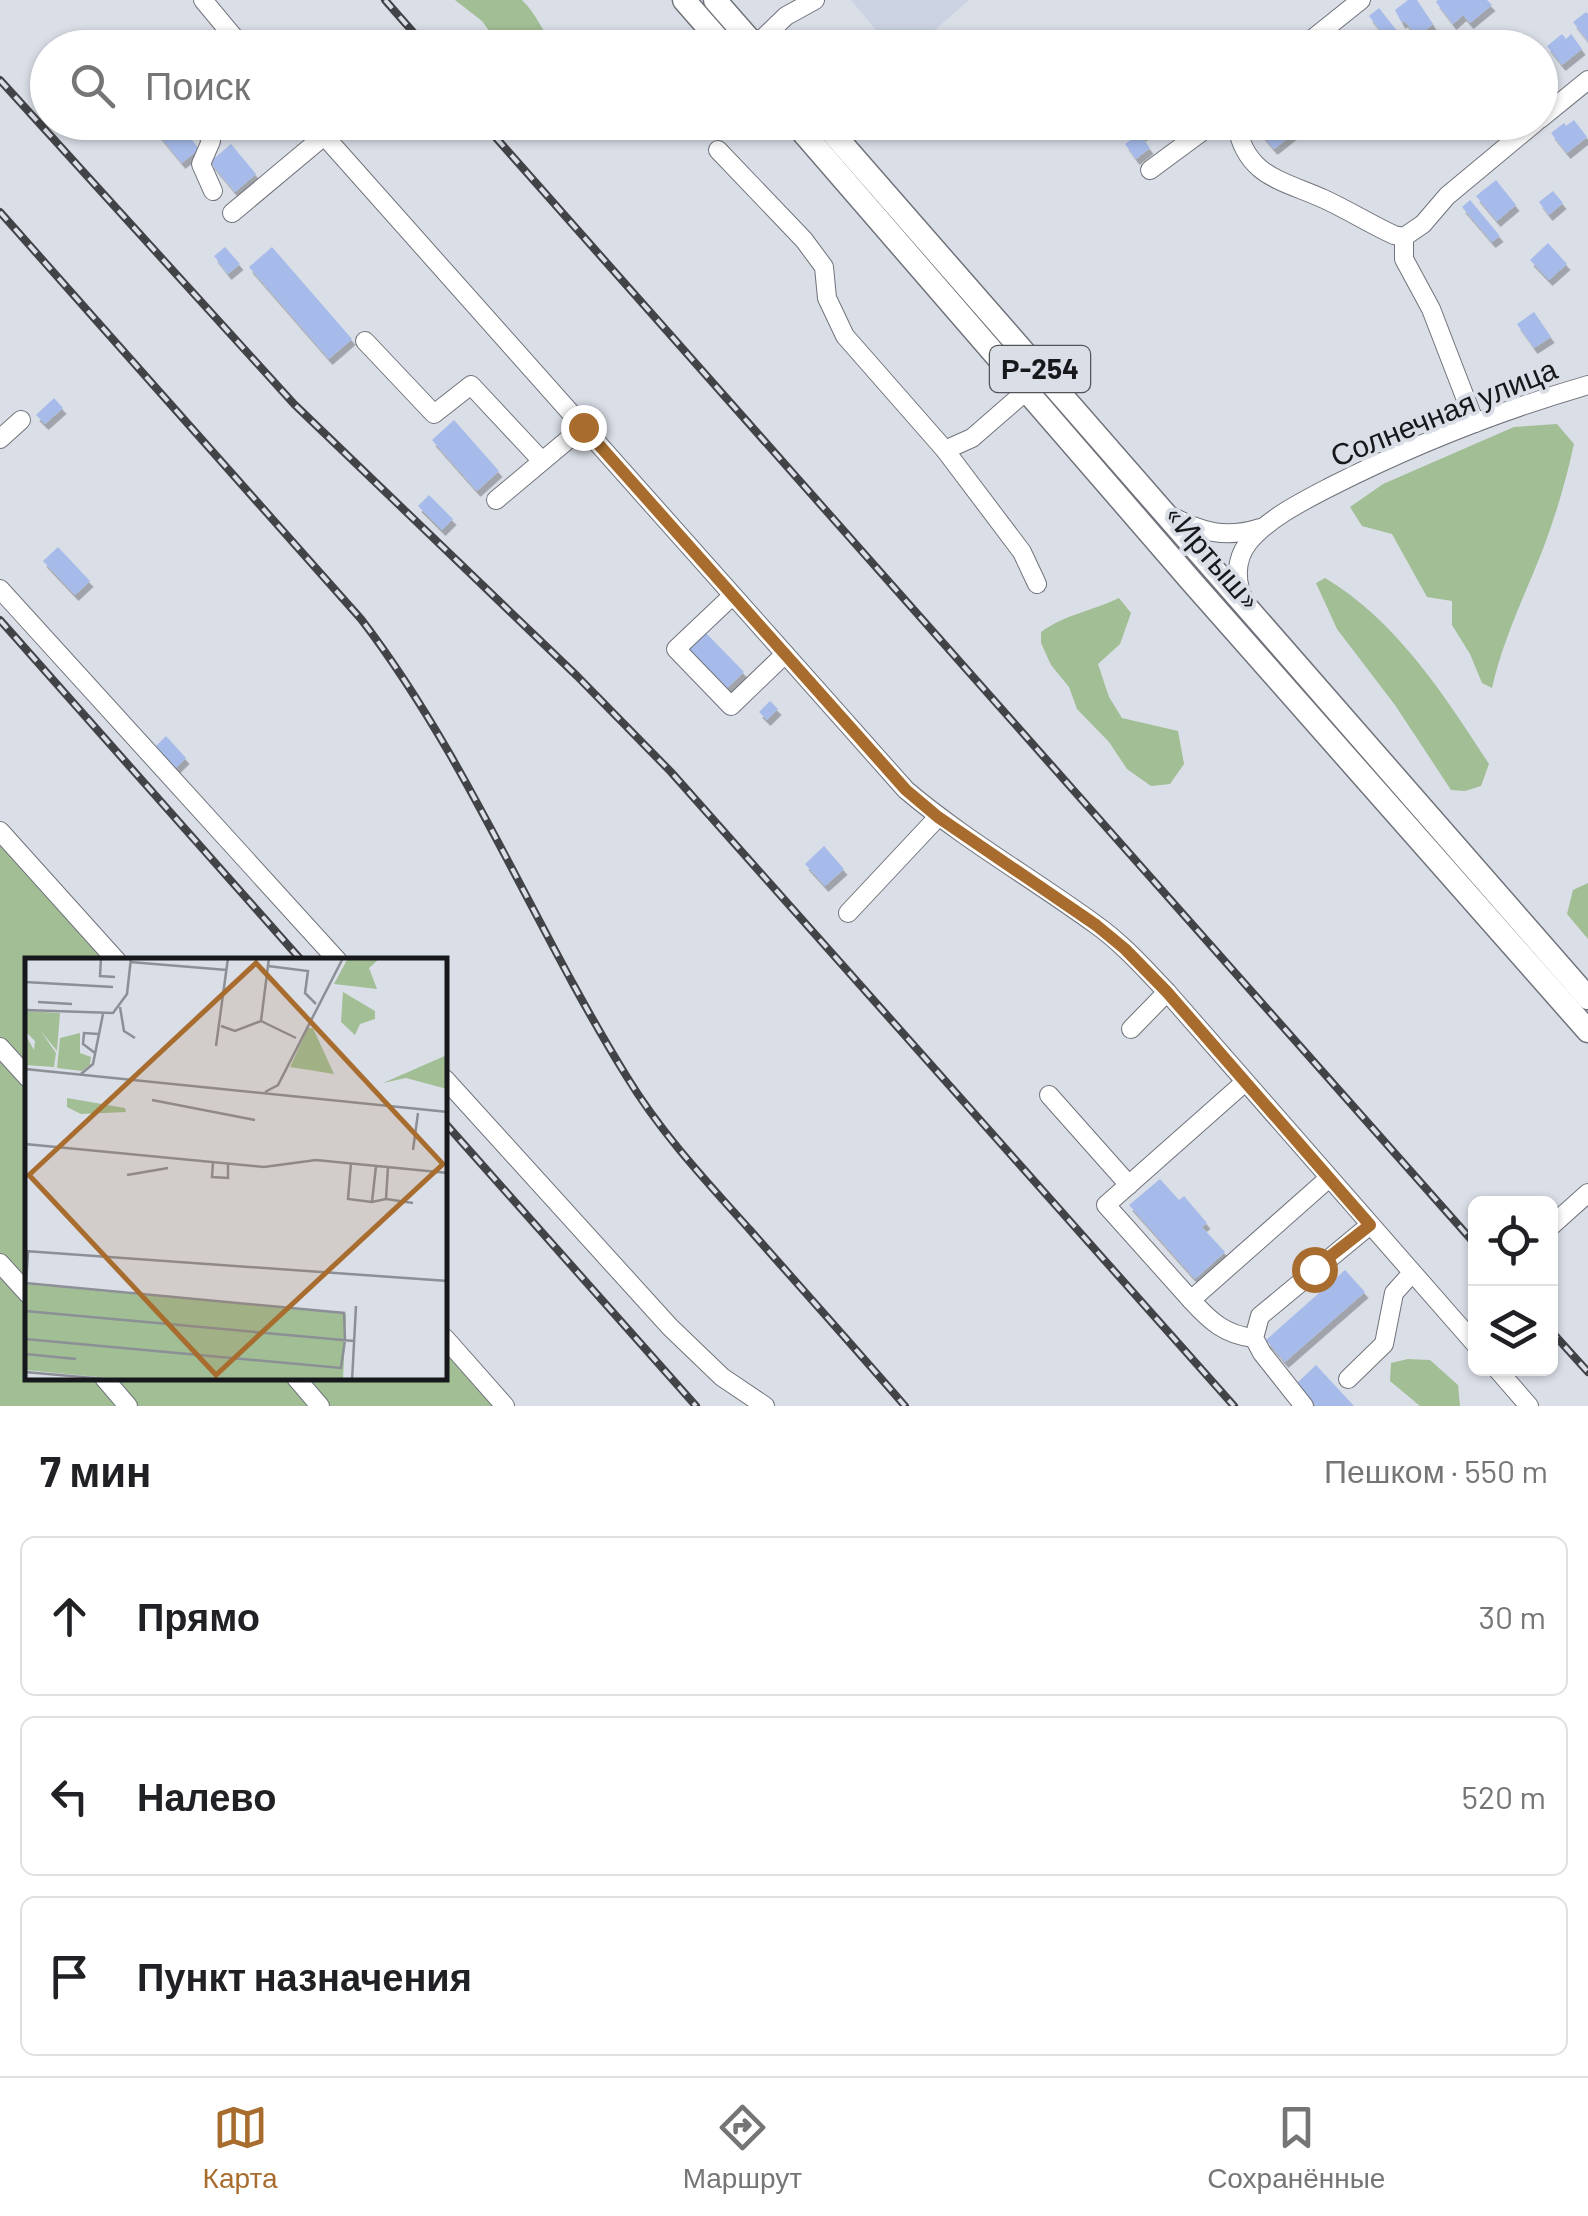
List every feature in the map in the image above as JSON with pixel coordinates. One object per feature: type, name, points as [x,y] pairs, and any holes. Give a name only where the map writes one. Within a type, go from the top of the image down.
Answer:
[{"type":"main road","points":[[684,0],[710,30]]},
{"type":"main road","points":[[715,0],[741,30]]},
{"type":"main road","name":"«Иртыш»","points":[[810,140],[1588,1031]]},
{"type":"main road","name":"«Иртыш»","points":[[839,140],[1588,998]]},
{"type":"street","points":[[202,0],[227,30]]},
{"type":"street","points":[[769,30],[785,8],[815,0]]},
{"type":"street","points":[[1324,30],[1361,0]]},
{"type":"street","points":[[1558,105],[1588,80]]},
{"type":"street","points":[[210,140],[201,164],[213,190]]},
{"type":"street","points":[[232,214],[307,140]]},
{"type":"street","points":[[328,140],[906,790],[938,817],[1096,925],[1167,992],[1468,1336]]},
{"type":"street","points":[[1150,170],[1190,140]]},
{"type":"street","points":[[1241,140],[1244,150],[1274,181],[1404,236],[1423,224],[1447,196],[1515,140]]},
{"type":"street","points":[[718,150],[804,240],[824,267],[828,298],[845,336],[945,450],[1022,552],[1037,584]]},
{"type":"street","points":[[1404,236],[1404,258],[1431,309],[1475,423]]},
{"type":"street","points":[[366,341],[434,414],[471,385],[542,461]]},
{"type":"street","name":"Солнечная улица","points":[[1270,524],[1306,500],[1382,461],[1475,423],[1588,385]]},
{"type":"street","points":[[945,450],[972,438],[1026,391]]},
{"type":"street","points":[[0,439],[21,420]]},
{"type":"street","points":[[496,500],[583,427]]},
{"type":"street","points":[[1165,513],[1201,531],[1220,535],[1242,534],[1270,524]]},
{"type":"street","points":[[1254,616],[1241,594],[1239,562],[1251,540],[1270,524]]},
{"type":"street","points":[[0,589],[335,958]]},
{"type":"street","points":[[732,596],[676,649],[730,706],[785,654]]},
{"type":"street","points":[[848,913],[938,817]]},
{"type":"street","points":[[0,831],[114,958]]},
{"type":"street","points":[[1131,1028],[1167,992]]},
{"type":"street","points":[[0,1047],[25,1075]]},
{"type":"street","points":[[448,1082],[670,1327],[722,1377],[765,1406]]},
{"type":"street","points":[[1244,1082],[1106,1205],[1211,1322],[1234,1336],[1254,1338]]},
{"type":"street","points":[[1050,1095],[1129,1184]]},
{"type":"street","points":[[1191,1300],[1329,1178]]},
{"type":"street","points":[[1558,1220],[1588,1193]]},
{"type":"street","points":[[1304,1406],[1254,1338],[1260,1316],[1370,1225]]},
{"type":"street","points":[[0,1263],[25,1291]]},
{"type":"street","points":[[1348,1380],[1384,1344],[1394,1292],[1412,1273]]},
{"type":"street","points":[[448,1341],[505,1406]]},
{"type":"street","points":[[1503,1376],[1529,1406]]},
{"type":"street","points":[[107,1381],[128,1406]]},
{"type":"street","points":[[299,1381],[320,1406]]},
{"type":"shaded area","points":[[851,0],[969,0],[935,30],[876,30]]},
{"type":"green space","points":[[455,0],[522,0],[543,30],[489,30]]},
{"type":"green space","points":[[1557,424],[1574,444],[1571,457],[1552,523],[1508,635],[1492,688],[1482,683],[1452,625],[1452,601],[1427,597],[1392,534],[1362,526],[1350,507],[1383,484],[1514,427]]},
{"type":"green space","points":[[1325,578],[1374,615],[1436,686],[1489,764],[1481,786],[1451,790],[1395,705],[1337,629],[1316,583]]},
{"type":"green space","points":[[1119,598],[1131,613],[1120,644],[1098,664],[1109,697],[1122,718],[1178,731],[1184,764],[1170,784],[1151,786],[1127,769],[1109,742],[1077,709],[1069,687],[1051,665],[1041,643],[1041,632],[1050,626]]},
{"type":"green space","points":[[0,843],[102,958],[25,958],[25,1381],[448,1381],[448,1347],[500,1406],[0,1406]]},
{"type":"green space","points":[[1588,883],[1588,939],[1567,914],[1573,890]]},
{"type":"green space","points":[[1430,1360],[1458,1385],[1460,1406],[1420,1406],[1390,1381],[1391,1363]]},
{"type":"building","points":[[1408,0],[1417,0],[1433,24],[1426,30],[1412,30],[1402,23],[1395,10]]},
{"type":"building","points":[[1438,0],[1487,0],[1492,5],[1470,23],[1463,15],[1453,24]]},
{"type":"building","points":[[1379,8],[1396,30],[1380,30],[1369,16]]},
{"type":"building","points":[[1588,14],[1588,41],[1573,22]]},
{"type":"building","points":[[1562,34],[1566,39],[1571,34],[1582,49],[1562,65],[1558,60],[1558,37]]},
{"type":"building","points":[[1574,120],[1587,137],[1567,153],[1557,140],[1558,128],[1564,123],[1566,126]]},
{"type":"building","points":[[163,140],[192,140],[199,149],[182,163]]},
{"type":"building","points":[[1144,140],[1150,148],[1136,159],[1125,144]]},
{"type":"building","points":[[1266,140],[1285,140],[1274,149]]},
{"type":"building","points":[[231,144],[256,174],[235,192],[210,162]]},
{"type":"building","points":[[1496,180],[1516,205],[1497,221],[1476,196]]},
{"type":"building","points":[[1553,191],[1563,203],[1549,215],[1539,202]]},
{"type":"building","points":[[1470,200],[1500,236],[1492,242],[1462,207]]},
{"type":"building","points":[[1548,243],[1567,264],[1549,280],[1530,260]]},
{"type":"building","points":[[225,247],[240,264],[228,274],[214,256]]},
{"type":"building","points":[[272,247],[352,339],[329,359],[249,267]]},
{"type":"building","points":[[1534,312],[1551,337],[1534,348],[1517,324]]},
{"type":"building","points":[[54,398],[63,408],[45,424],[36,415]]},
{"type":"building","points":[[454,420],[499,471],[477,491],[432,440]]},
{"type":"building","points":[[429,495],[453,519],[442,530],[418,506]]},
{"type":"building","points":[[58,547],[90,581],[75,595],[43,561]]},
{"type":"building","points":[[706,633],[744,672],[724,691],[686,652]]},
{"type":"building","points":[[770,701],[778,709],[767,720],[759,712]]},
{"type":"building","points":[[166,736],[186,758],[176,768],[156,746]]},
{"type":"building","points":[[824,846],[844,869],[825,886],[805,864]]},
{"type":"building","points":[[1160,1179],[1179,1200],[1184,1196],[1207,1223],[1202,1227],[1225,1252],[1195,1279],[1129,1205]]},
{"type":"building","points":[[1345,1270],[1365,1292],[1285,1362],[1266,1340]]},
{"type":"building","points":[[1316,1365],[1354,1406],[1316,1406],[1296,1384]]},
{"type":"railway","points":[[385,0],[411,30]]},
{"type":"railway","points":[[0,80],[30,113]]},
{"type":"railway","points":[[54,140],[294,404],[577,676],[671,772],[1234,1406]]},
{"type":"railway","points":[[498,140],[1468,1236]]},
{"type":"railway","points":[[0,212],[361,619],[435,729],[593,1020],[640,1098],[701,1175],[905,1406]]},
{"type":"railway","points":[[0,620],[299,958]]},
{"type":"railway","points":[[448,1126],[696,1406]]},
{"type":"railway","points":[[1558,1339],[1588,1372]]},
{"type":"route","points":[[583,427],[906,790],[938,817],[1125,949],[1370,1225],[1314,1269]]}]
